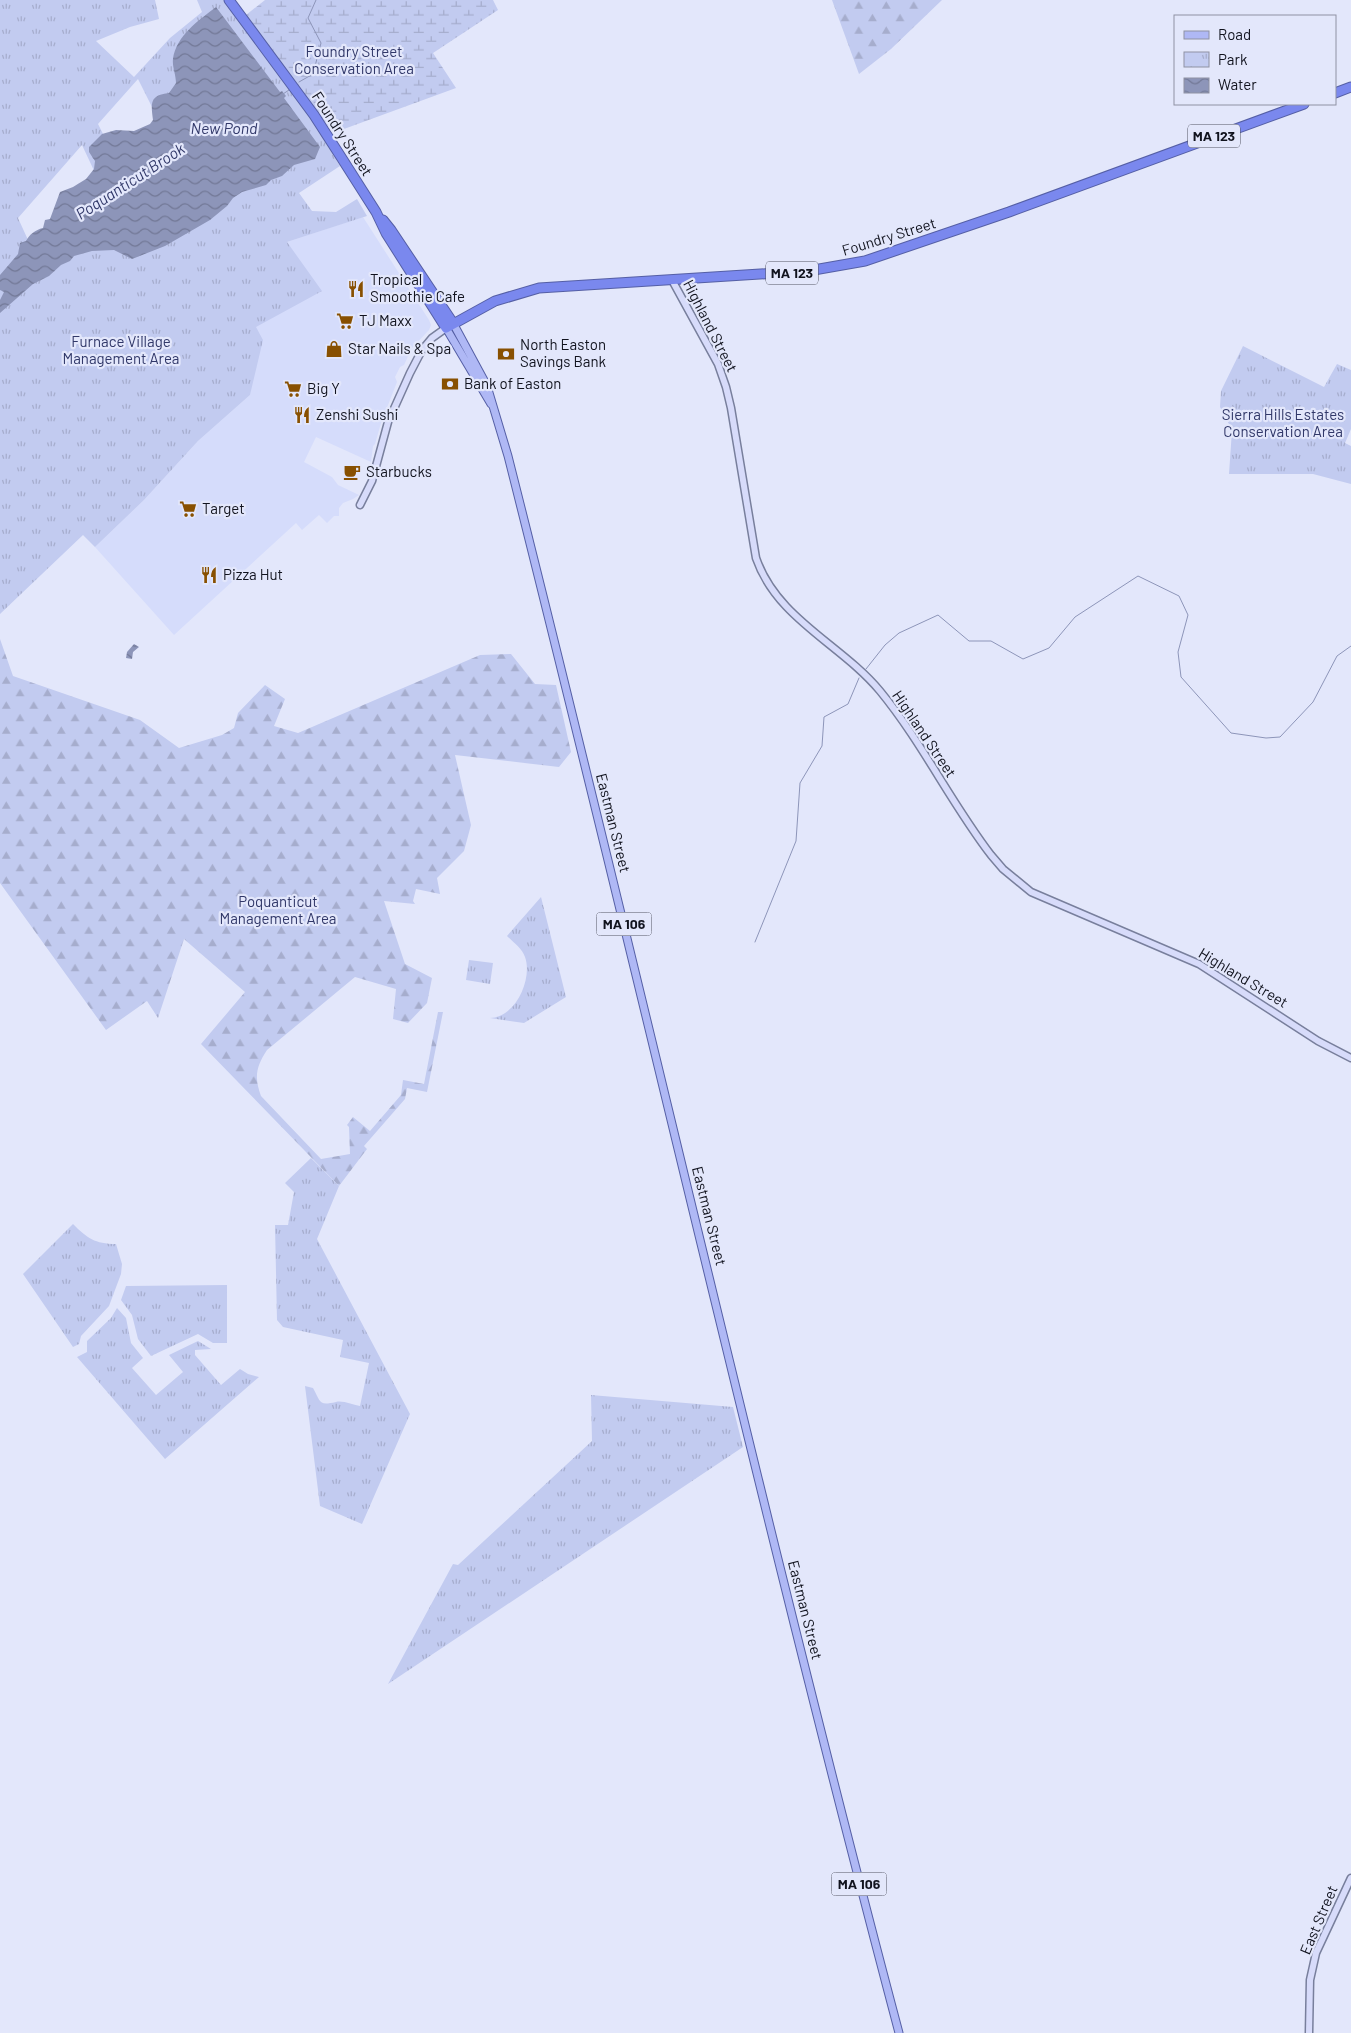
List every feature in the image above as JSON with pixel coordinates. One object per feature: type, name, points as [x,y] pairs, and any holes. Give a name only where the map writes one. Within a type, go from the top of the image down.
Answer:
[{"type":"highway","name":"Foundry Street","points":[[229,0],[314,115],[376,212],[391,230],[449,325],[495,301],[539,288],[813,271],[877,258],[1301,105]]},
{"type":"highway","points":[[1336,93],[1351,87]]},
{"type":"main road","name":"Eastman Street","points":[[449,325],[487,386],[508,456],[856,1873],[899,2033]]},
{"type":"street","name":"Highland Street","points":[[672,280],[722,376],[731,408],[756,558],[764,578],[788,610],[860,670],[879,690],[914,737],[991,855],[1003,869],[1031,892],[1199,964],[1351,1058]]},
{"type":"street","points":[[360,505],[372,482],[388,422],[410,373],[422,350],[432,338],[449,325]]},
{"type":"street","name":"East Street","points":[[1309,2033],[1310,1980],[1316,1953],[1351,1878]]},
{"type":"shaded area","points":[[363,217],[431,325],[429,330],[412,348],[404,365],[400,367],[395,377],[397,382],[373,446],[371,462],[316,437],[304,462],[332,477],[338,485],[359,495],[343,503],[339,508],[339,516],[334,516],[327,523],[319,515],[302,530],[296,523],[174,635],[95,547],[144,500],[198,441],[250,395],[255,327],[287,242]]},
{"type":"green space","name":"Furnace Village Management Area","points":[[0,0],[155,0],[159,19],[130,27],[96,41],[134,77],[170,38],[202,12],[197,0],[224,0],[324,137],[340,166],[299,193],[312,211],[336,212],[357,199],[367,216],[287,242],[322,291],[256,327],[263,340],[250,395],[198,441],[144,500],[95,547],[83,535],[0,614]],"holes":[[[138,79],[177,157],[132,191],[98,124]],[[82,145],[113,211],[39,264],[18,218]]]},
{"type":"green space","name":"Foundry Street Conservation Area","points":[[265,0],[493,0],[498,10],[433,53],[456,88],[333,133],[246,15]]},
{"type":"green space","points":[[832,0],[942,0],[891,49],[859,74]]},
{"type":"green space","name":"Sierra Hills Estates Conservation Area","points":[[1243,346],[1324,387],[1337,364],[1351,370],[1351,429],[1345,443],[1351,446],[1351,484],[1313,474],[1229,474],[1232,430],[1220,407],[1221,391]]},
{"type":"green space","name":"Poquanticut Management Area","points":[[0,639],[13,676],[140,720],[179,748],[222,735],[234,728],[238,713],[265,685],[285,699],[274,726],[298,733],[480,655],[511,654],[535,684],[556,685],[571,752],[559,767],[455,755],[471,825],[464,851],[437,878],[440,894],[416,889],[413,901],[415,904],[384,901],[405,964],[432,978],[427,1003],[408,1023],[393,1019],[396,989],[355,977],[267,1050],[260,1062],[257,1072],[257,1083],[261,1096],[321,1159],[350,1154],[349,1127],[347,1125],[353,1117],[370,1131],[401,1095],[403,1080],[424,1084],[438,1012],[443,1012],[427,1092],[407,1088],[405,1099],[364,1146],[367,1149],[339,1186],[201,1044],[245,992],[184,939],[158,1018],[147,1001],[106,1030],[0,883]]},
{"type":"green space","points":[[541,897],[566,997],[524,1023],[490,1018],[507,1012],[520,996],[524,986],[527,966],[524,954],[520,948],[507,936]]},
{"type":"green space","points":[[469,960],[493,963],[490,984],[466,980]]},
{"type":"green space","points":[[311,1158],[339,1186],[317,1239],[410,1414],[362,1524],[320,1506],[305,1386],[313,1388],[319,1400],[323,1403],[341,1402],[360,1406],[369,1363],[340,1357],[343,1340],[283,1327],[277,1320],[275,1225],[288,1225],[294,1192],[285,1183]]},
{"type":"green space","points":[[73,1224],[92,1239],[102,1243],[116,1244],[122,1264],[121,1274],[109,1306],[81,1336],[79,1344],[73,1347],[23,1274]]},
{"type":"green space","points":[[227,1285],[227,1343],[213,1343],[198,1334],[151,1356],[138,1339],[132,1315],[121,1300],[126,1286]]},
{"type":"green space","points":[[117,1308],[126,1318],[131,1343],[143,1358],[132,1368],[156,1395],[183,1372],[169,1355],[198,1341],[211,1349],[195,1350],[195,1355],[221,1385],[240,1369],[248,1374],[259,1377],[165,1459],[77,1357],[87,1352],[87,1341],[111,1318]]},
{"type":"green space","points":[[591,1395],[733,1407],[743,1447],[388,1684],[453,1564],[458,1565],[592,1441]]},
{"type":"water","name":"New Pond","points":[[216,7],[280,92],[282,91],[286,96],[284,98],[320,147],[315,159],[294,165],[282,176],[271,180],[266,185],[242,192],[210,220],[165,246],[132,259],[114,250],[92,251],[74,256],[49,276],[33,284],[0,313],[0,300],[4,292],[0,290],[0,275],[18,254],[20,243],[26,241],[35,231],[43,228],[45,220],[50,219],[60,192],[86,179],[94,169],[95,161],[89,152],[89,147],[102,134],[116,130],[134,131],[150,124],[153,120],[153,101],[162,94],[169,93],[176,83],[173,59],[179,43],[189,29]]},
{"type":"water","points":[[134,644],[139,647],[133,652],[132,659],[126,658],[127,652]]},
{"type":"waterway","name":"Poquanticut Brook","points":[[299,82],[313,74],[321,43],[308,18],[316,0]]},
{"type":"waterway","name":"Poquanticut Brook","points":[[283,94],[289,90]]},
{"type":"waterway","points":[[866,669],[885,645],[899,633],[938,615],[969,641],[991,641],[1023,659],[1049,648],[1075,617],[1138,576],[1179,596],[1188,615],[1178,652],[1181,677],[1231,733],[1266,738],[1280,737],[1313,702],[1337,656],[1351,646]]},
{"type":"waterway","points":[[755,942],[796,841],[800,783],[822,746],[824,717],[848,704],[859,678]]},
{"type":"place","name":"Tropical Smoothie Cafe","points":[[356,289]]},
{"type":"place","name":"TJ Maxx","points":[[345,321]]},
{"type":"place","name":"Star Nails & Spa","points":[[334,349]]},
{"type":"place","name":"North Easton Savings Bank","points":[[506,354]]},
{"type":"place","name":"Bank of Easton","points":[[450,384]]},
{"type":"place","name":"Big Y","points":[[293,389]]},
{"type":"place","name":"Zenshi Sushi","points":[[302,415]]},
{"type":"place","name":"Starbucks","points":[[352,472]]},
{"type":"place","name":"Target","points":[[188,509]]},
{"type":"place","name":"Pizza Hut","points":[[209,575]]}]
